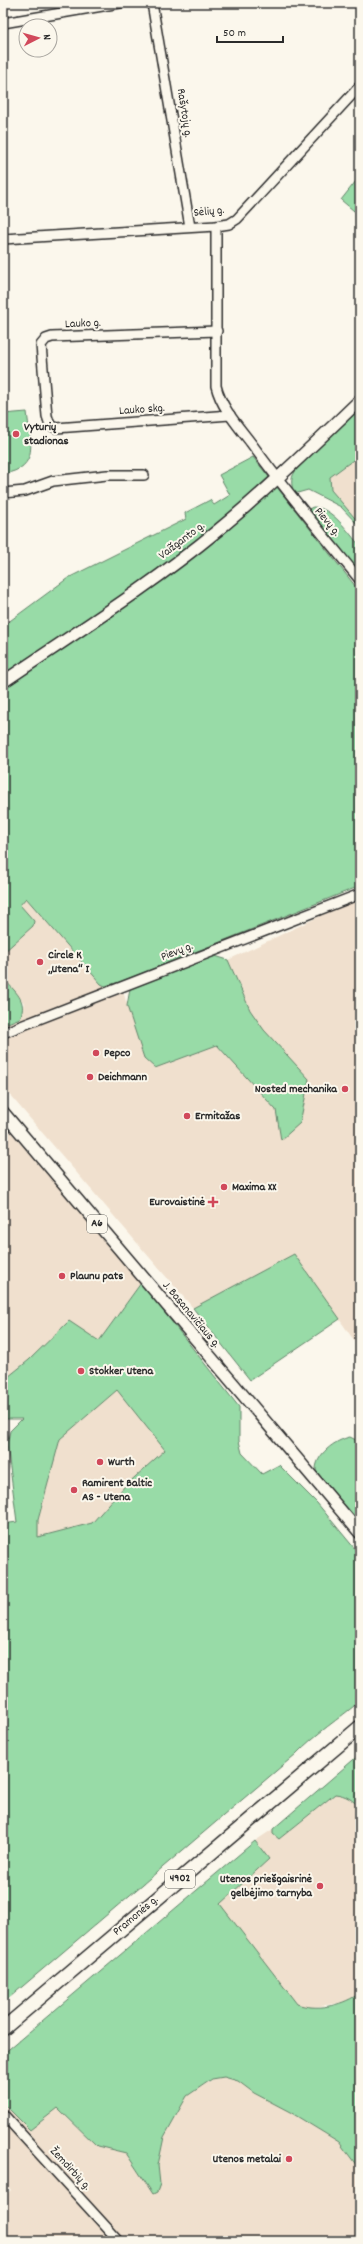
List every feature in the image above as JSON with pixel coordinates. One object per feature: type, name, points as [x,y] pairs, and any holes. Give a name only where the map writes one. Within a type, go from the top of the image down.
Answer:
[{"type":"highway","name":"Pramonės g.","points":[[3,2029],[360,1727]]},
{"type":"main road","name":"Vaižganto g.","points":[[3,682],[155,579],[217,531],[276,479],[360,400]]},
{"type":"main road","name":"J. Basanavičiaus g.","points":[[3,1112],[360,1533]]},
{"type":"street","points":[[3,23],[120,3]]},
{"type":"street","name":"Rašytojų g.","points":[[152,3],[190,227]]},
{"type":"street","name":"Sėlių g.","points":[[3,239],[229,224],[237,219],[360,86]]},
{"type":"street","name":"Pievų g.","points":[[216,226],[216,386],[218,395],[230,415],[276,479],[360,580]]},
{"type":"street","name":"Lauko g.","points":[[56,428],[50,425],[47,416],[41,345],[46,339],[52,337],[216,330]]},
{"type":"street","name":"Lauko skg.","points":[[56,428],[230,415]]},
{"type":"street","points":[[3,493],[25,490],[53,482],[107,475],[144,475]]},
{"type":"street","name":"Pievų g.","points":[[3,1034],[360,894]]},
{"type":"street","name":"Žemdirbių g.","points":[[3,2114],[118,2241]]},
{"type":"shaded area","points":[[359,456],[360,524],[331,490],[330,477]]},
{"type":"shaded area","points":[[360,897],[360,1349],[294,1254],[193,1308],[3,1087],[3,1025],[20,1018],[24,1003],[3,978],[3,953],[33,926],[34,921],[20,905],[26,898],[101,984],[114,985],[120,982],[144,1058],[155,1068],[217,1045],[276,1110],[281,1140],[264,1030],[250,1010],[228,960]]},
{"type":"shaded area","points":[[3,1123],[141,1283],[99,1341],[29,1360],[3,1381]]},
{"type":"shaded area","points":[[117,1390],[166,1450],[125,1486],[92,1523],[38,1537],[38,1520],[60,1439]]},
{"type":"shaded area","points":[[335,1794],[342,1794],[353,1801],[360,1808],[360,1978],[357,1995],[345,2002],[307,2008],[297,2004],[219,1904],[269,1859],[255,1841],[273,1829],[273,1834],[279,1839]]},
{"type":"shaded area","points":[[224,2077],[238,2081],[254,2093],[290,2112],[339,2142],[360,2170],[360,2241],[3,2241],[3,2197],[11,2190],[3,2180],[3,2103],[30,2130],[58,2108],[97,2146],[126,2153],[153,2194],[160,2184],[158,2165],[164,2137],[187,2096],[213,2079]]},
{"type":"green space","points":[[360,176],[360,216],[341,200]]},
{"type":"green space","points":[[360,406],[360,455],[330,477],[331,490],[360,524],[360,527],[341,507],[308,490],[294,494],[292,481],[293,475],[297,469]]},
{"type":"green space","name":"Vyturių stadionas","points":[[27,412],[31,442],[28,459],[23,466],[15,471],[3,474],[3,414]]},
{"type":"green space","points":[[253,457],[360,592],[360,886],[120,982],[105,986],[101,984],[26,898],[20,905],[34,921],[33,926],[3,953],[3,626],[68,578],[186,519],[185,513],[210,500],[214,505],[230,495],[219,475]]},
{"type":"green space","points":[[313,507],[327,511],[339,521],[360,546],[360,575],[306,510]]},
{"type":"green space","points":[[215,956],[228,960],[250,1010],[264,1030],[309,1079],[300,1123],[281,1140],[276,1110],[217,1045],[155,1068],[144,1058],[127,1006],[130,989]]},
{"type":"green space","points":[[3,978],[19,996],[22,1012],[20,1018],[3,1025]]},
{"type":"green space","points":[[294,1254],[340,1319],[250,1380],[193,1308]]},
{"type":"green space","points":[[141,1283],[239,1407],[239,1441],[242,1453],[262,1474],[279,1465],[317,1503],[360,1555],[360,1701],[311,1740],[3,2003],[3,1524],[17,1522],[7,1444],[10,1431],[22,1419],[3,1419],[3,1381],[29,1360],[69,1321],[99,1341]],"holes":[[[117,1390],[165,1450],[125,1486],[92,1523],[38,1537],[38,1520],[60,1439]]]},
{"type":"green space","points":[[350,1437],[360,1442],[360,1525],[316,1471],[319,1459],[327,1449],[338,1441]]},
{"type":"green space","points":[[360,1754],[360,1808],[349,1798],[343,1795],[335,1794],[279,1839],[273,1834],[273,1829]]},
{"type":"green space","points":[[255,1841],[269,1859],[220,1904],[297,2004],[312,2007],[336,2005],[357,1995],[360,1978],[360,2170],[339,2142],[290,2112],[254,2093],[238,2081],[224,2077],[212,2079],[187,2096],[164,2137],[158,2165],[160,2184],[157,2192],[153,2194],[126,2153],[97,2146],[58,2108],[30,2130],[3,2103],[3,2054]]},
{"type":"place","name":"Vyturių stadionas","points":[[16,434]]},
{"type":"place","name":"Circle K „Utena“ I","points":[[40,962]]},
{"type":"place","name":"Pepco","points":[[96,1053]]},
{"type":"place","name":"Deichmann","points":[[90,1077]]},
{"type":"place","name":"Nosted mechanika","points":[[345,1089]]},
{"type":"place","name":"Ermitažas","points":[[187,1116]]},
{"type":"place","name":"Maxima XX","points":[[224,1187]]},
{"type":"place","name":"Eurovaistinė","points":[[213,1202]]},
{"type":"place","name":"Plaunu pats","points":[[62,1276]]},
{"type":"place","name":"Stokker Utena","points":[[81,1371]]},
{"type":"place","name":"Wurth","points":[[100,1462]]},
{"type":"place","name":"Ramirent Baltic AS - Utena","points":[[74,1490]]},
{"type":"place","name":"Utenos priešgaisrinė gelbėjimo tarnyba","points":[[320,1886]]},
{"type":"place","name":"Utenos metalai","points":[[289,2159]]}]
